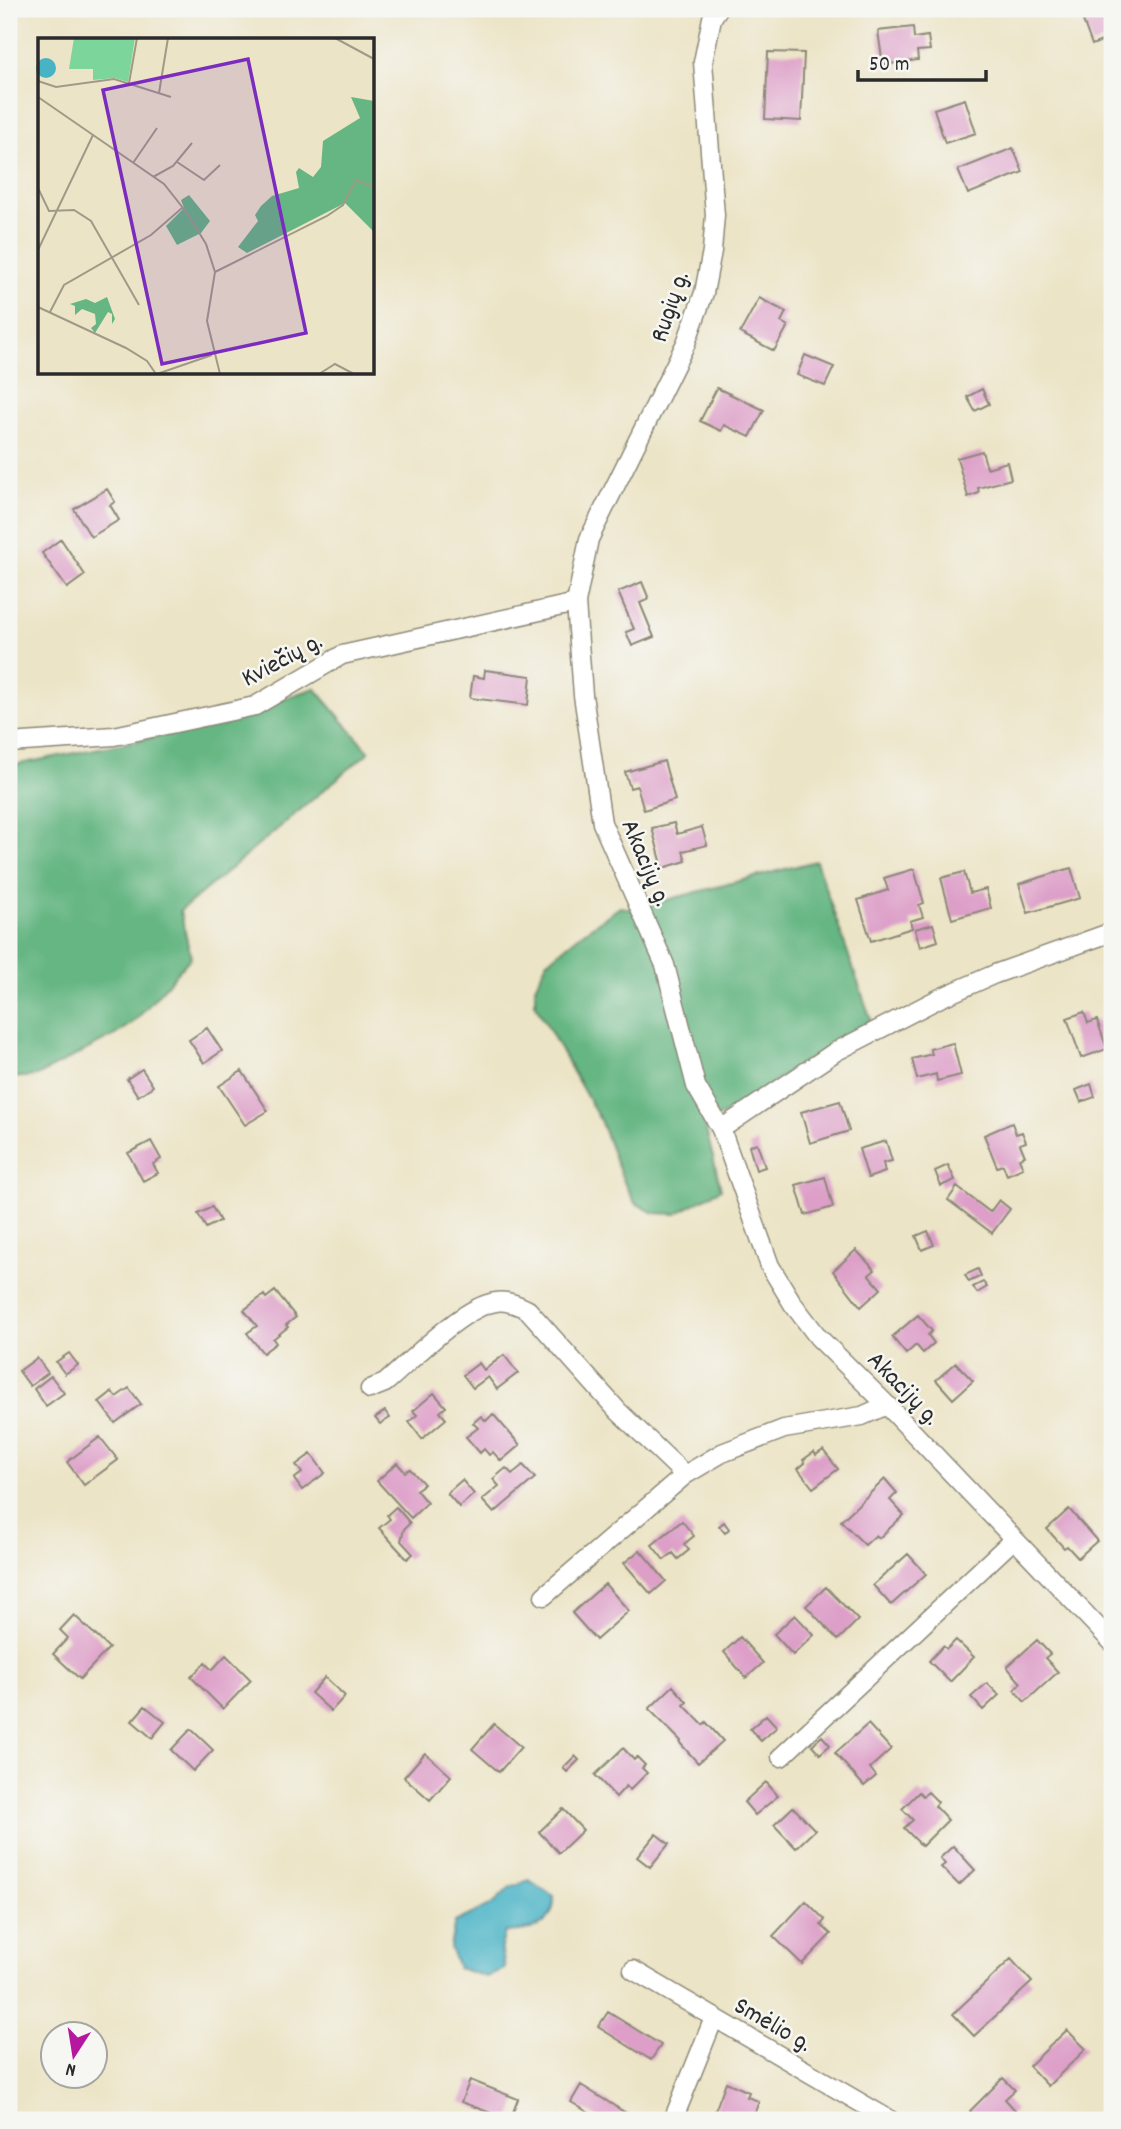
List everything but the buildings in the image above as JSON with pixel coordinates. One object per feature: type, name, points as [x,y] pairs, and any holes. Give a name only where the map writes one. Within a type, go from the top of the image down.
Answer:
[{"type":"street","name":"Rugių g.","points":[[576,603],[589,540],[686,342],[704,293],[715,215],[703,62],[712,18],[718,9]]},
{"type":"street","name":"Kviečių g.","points":[[9,743],[114,736],[255,706],[342,655],[576,603]]},
{"type":"street","name":"Akacijų g.","points":[[576,603],[583,695],[602,823],[665,965],[696,1086],[721,1129],[771,1266],[793,1304],[818,1337],[887,1405],[1112,1642]]},
{"type":"street","points":[[721,1129],[835,1052],[940,998],[995,974],[1112,932]]},
{"type":"street","points":[[370,1389],[385,1383],[467,1312],[497,1301],[513,1303],[528,1310],[618,1411],[685,1475]]},
{"type":"street","points":[[544,1596],[685,1475],[722,1453],[784,1429],[862,1416],[887,1405]]},
{"type":"street","points":[[781,1757],[1014,1539]]},
{"type":"street","name":"Smėlio g.","points":[[633,1970],[890,2120]]},
{"type":"street","points":[[673,2120],[714,2018]]},
{"type":"green space","points":[[315,688],[369,752],[180,911],[191,957],[136,1020],[115,1035],[37,1076],[9,1078],[9,766],[190,730]]},
{"type":"green space","points":[[816,861],[871,1020],[705,1126],[721,1189],[676,1214],[654,1213],[635,1203],[623,1180],[600,1120],[535,1004],[535,987],[547,962],[620,907],[632,909]]},
{"type":"water","points":[[529,1880],[554,1896],[553,1907],[546,1921],[532,1929],[505,1932],[501,1947],[505,1968],[486,1977],[458,1968],[450,1947],[455,1922],[493,1904],[510,1887]]}]
